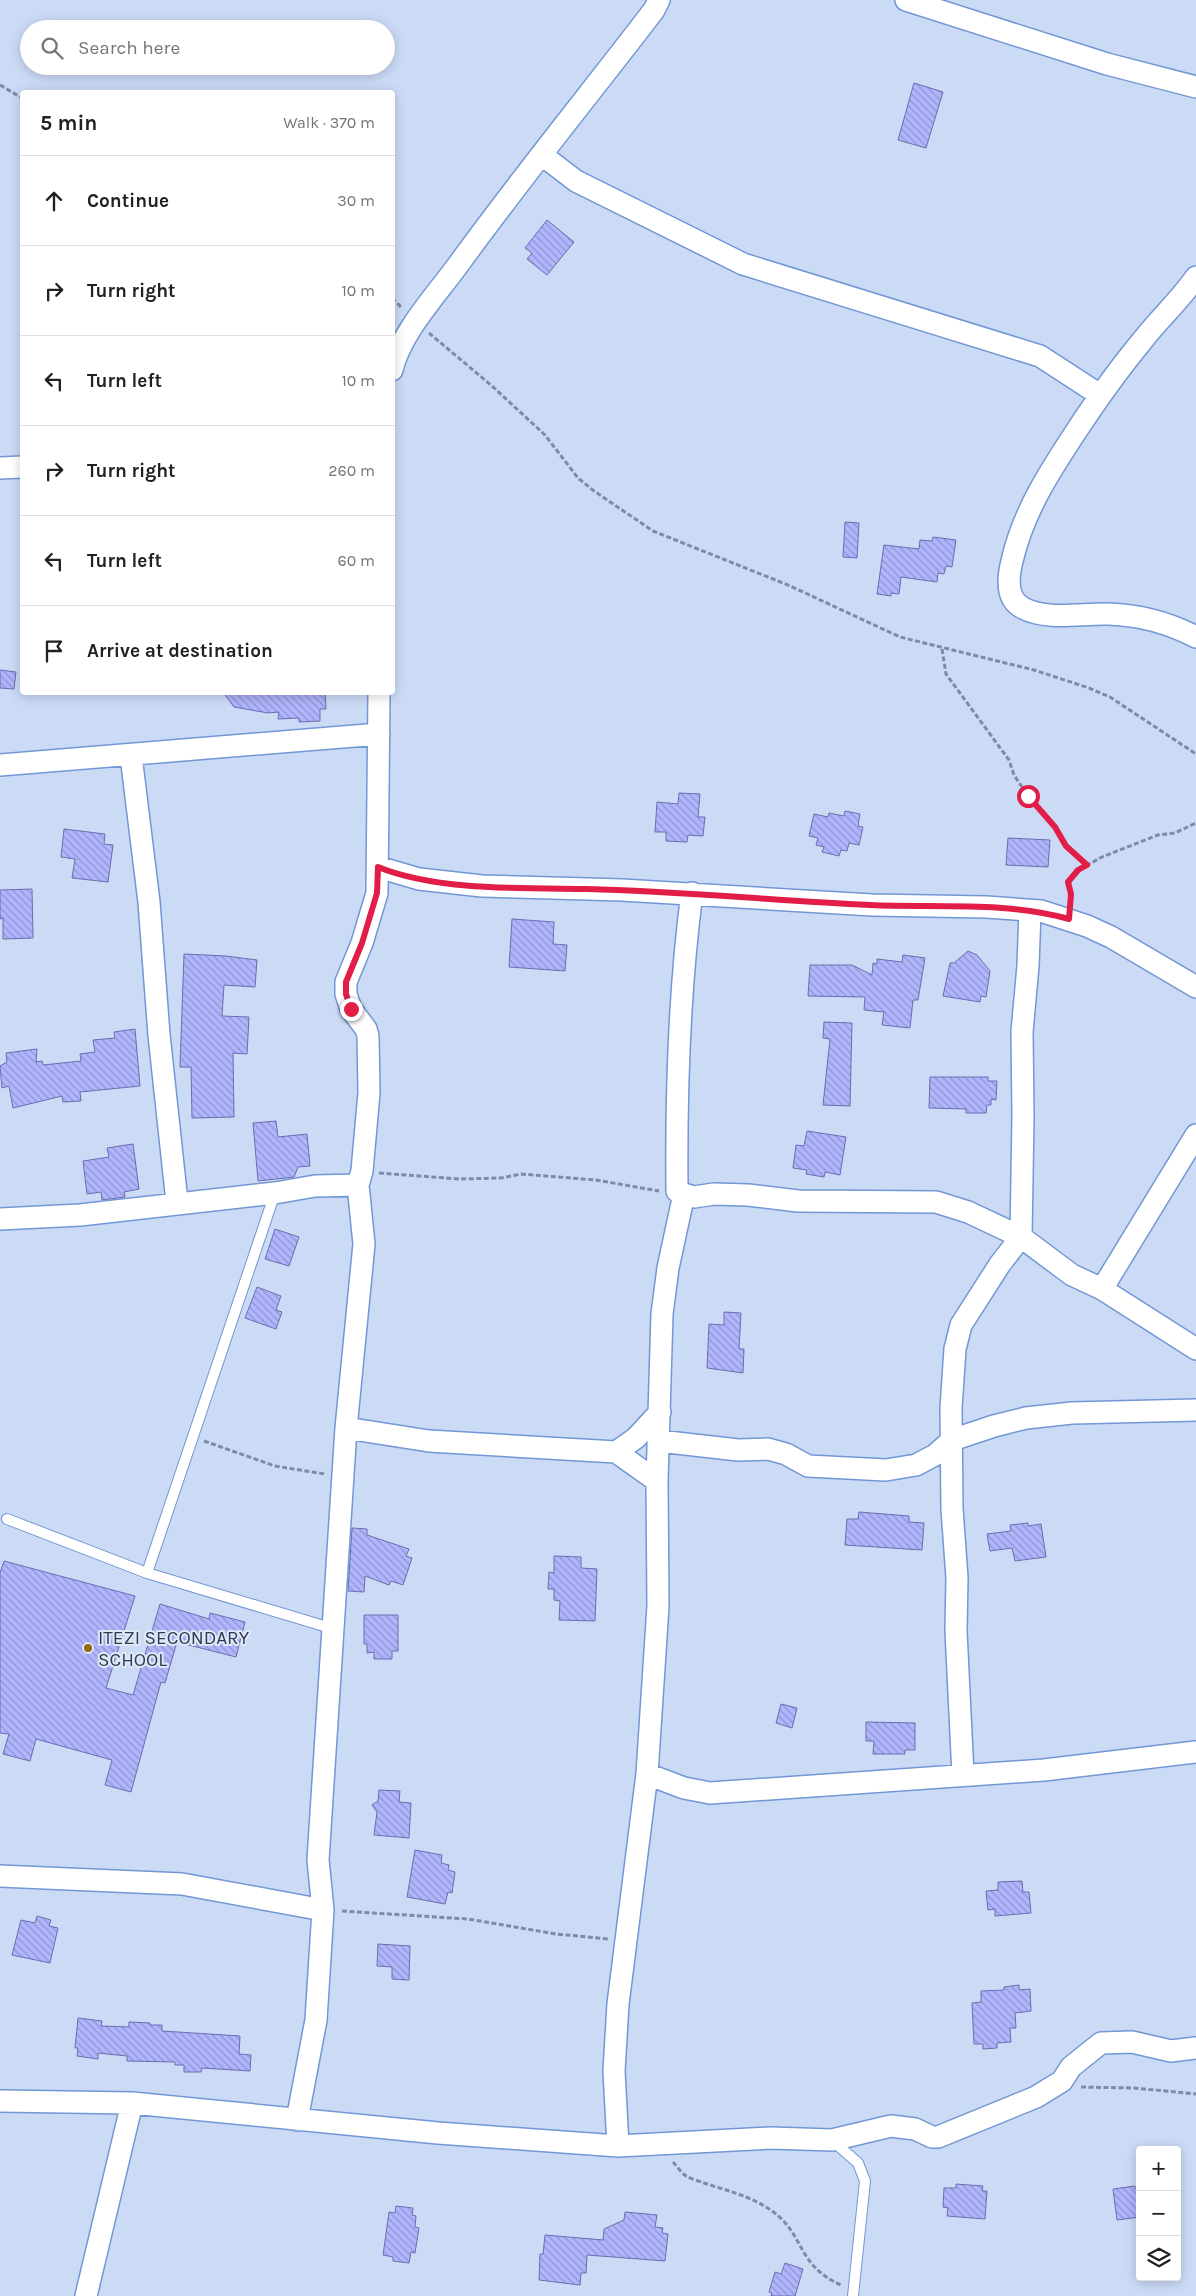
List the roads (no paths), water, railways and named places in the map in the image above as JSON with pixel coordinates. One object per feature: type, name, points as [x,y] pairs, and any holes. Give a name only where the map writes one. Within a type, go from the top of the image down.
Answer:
[{"type":"street","points":[[395,360],[416,322],[542,154],[654,10],[659,0]]},
{"type":"street","points":[[906,0],[1107,64],[1196,87]]},
{"type":"street","points":[[542,154],[576,181],[743,264],[1040,356],[1100,395]]},
{"type":"street","points":[[1195,281],[1142,341],[1100,395],[1047,475],[1028,510],[1016,542],[1010,570],[1009,590],[1017,605],[1036,614],[1135,616],[1167,624],[1196,637]]},
{"type":"street","points":[[0,468],[20,467]]},
{"type":"street","points":[[297,2120],[316,2020],[323,1910],[318,1860],[346,1428],[364,1244],[360,1178],[369,1093],[368,1036],[366,1028],[348,1002],[346,988],[377,893],[379,695]]},
{"type":"street","points":[[0,765],[131,756],[379,734]]},
{"type":"street","points":[[131,756],[149,902],[159,1034],[177,1202]]},
{"type":"street","points":[[378,867],[419,879],[482,886],[692,894],[872,905],[1041,911],[1069,919],[1111,937],[1196,987]]},
{"type":"street","points":[[618,2146],[614,2071],[625,1941],[647,1774],[658,1606],[657,1481],[662,1314],[680,1193],[684,953],[692,894]]},
{"type":"street","points":[[963,1775],[956,1631],[957,1578],[952,1509],[951,1408],[955,1349],[961,1325],[1000,1264],[1020,1238],[1023,1116],[1022,1032],[1028,966],[1030,911]]},
{"type":"street","points":[[1102,1290],[1196,1135]]},
{"type":"street","points":[[0,1219],[80,1215],[177,1202],[275,1193],[360,1178]]},
{"type":"street","points":[[680,1193],[694,1197],[714,1194],[748,1195],[798,1201],[936,1202],[968,1212],[1020,1238],[1072,1275],[1102,1290],[1196,1349]]},
{"type":"street","points":[[659,1441],[738,1450],[768,1449],[786,1454],[808,1466],[886,1470],[916,1465],[934,1455],[952,1440],[1026,1418],[1072,1413],[1196,1410]]},
{"type":"street","points":[[616,1452],[636,1438],[660,1412]]},
{"type":"street","points":[[346,1428],[429,1441],[616,1452],[657,1481]]},
{"type":"street","points":[[647,1774],[684,1788],[710,1793],[820,1787],[1044,1770],[1196,1752]]},
{"type":"street","points":[[0,1876],[182,1884],[323,1910]]},
{"type":"street","points":[[0,2101],[132,2103],[297,2120],[618,2146],[771,2138],[832,2140],[891,2126],[915,2129],[932,2137],[945,2136],[1036,2097],[1062,2081],[1071,2067],[1101,2044],[1132,2042],[1170,2051],[1196,2048]]},
{"type":"street","points":[[86,2296],[132,2103]]},
{"type":"lane","points":[[147,1573],[191,1437],[275,1193]]},
{"type":"lane","points":[[7,1519],[147,1573],[334,1629]]},
{"type":"lane","points":[[832,2140],[858,2162],[865,2181],[853,2293]]},
{"type":"place","name":"ITEZI SECONDARY SCHOOL","points":[[88,1648]]}]
